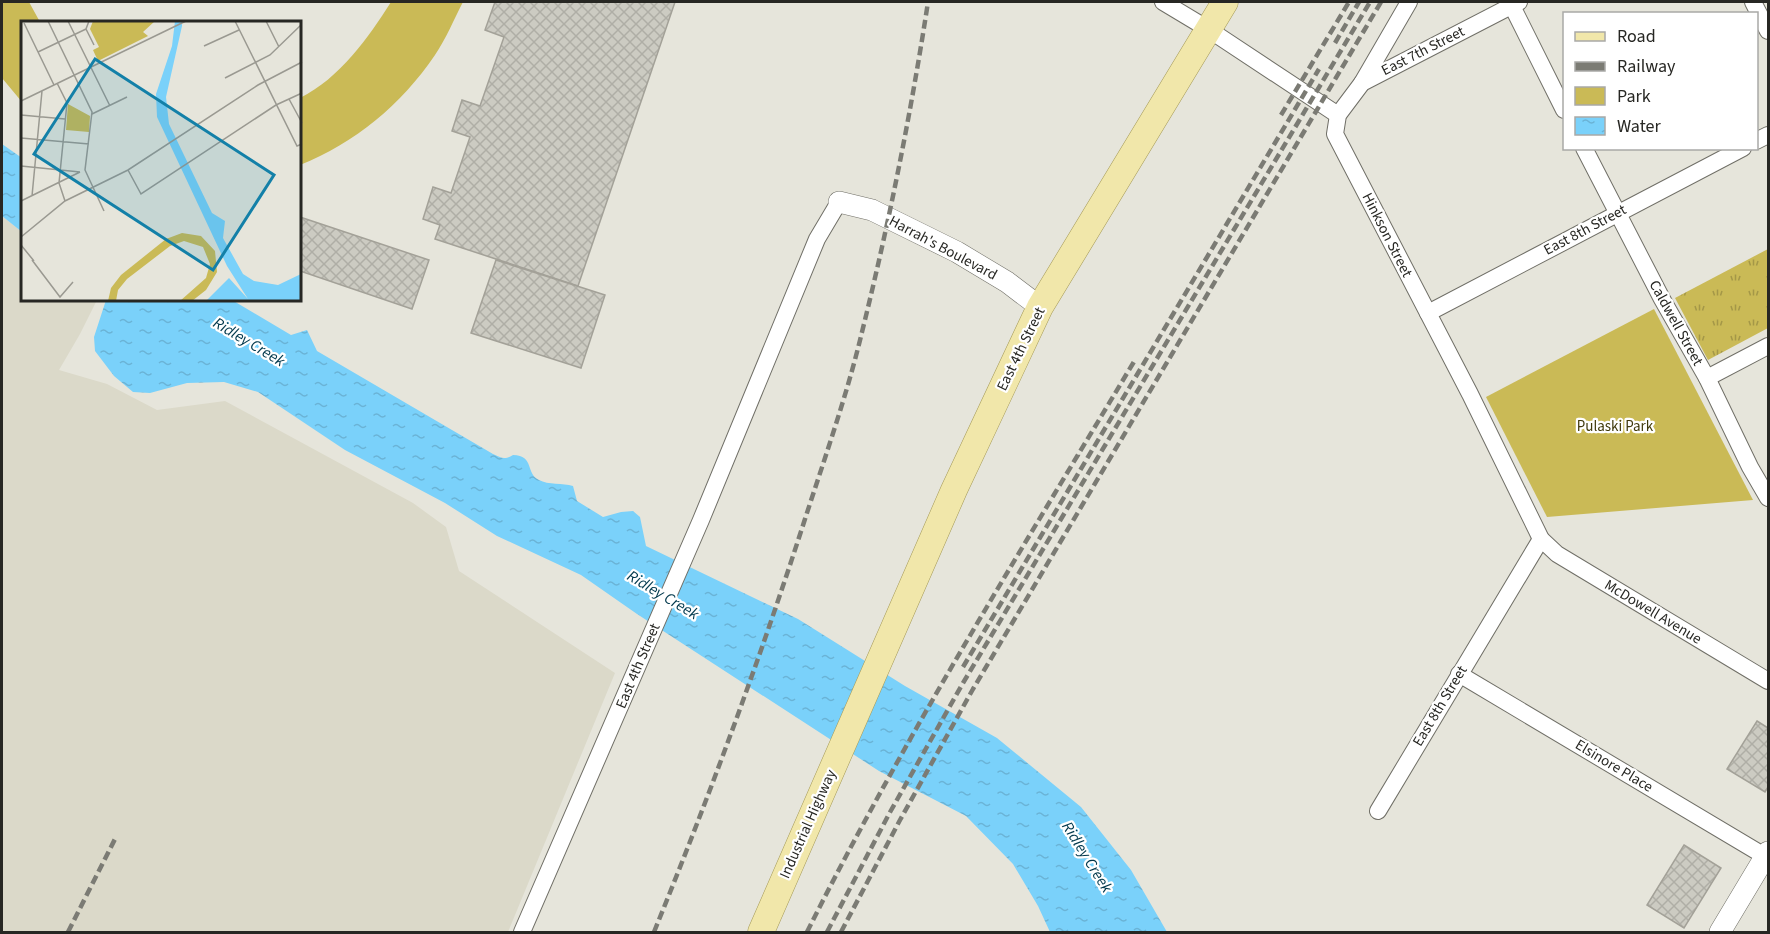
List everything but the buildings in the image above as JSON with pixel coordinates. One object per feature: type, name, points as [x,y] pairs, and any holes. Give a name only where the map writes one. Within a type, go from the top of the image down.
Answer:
[{"type":"main road","name":"East 4th Street","points":[[856,716],[954,490],[1041,307],[1225,2]]},
{"type":"main road","name":"Industrial Highway","points":[[761,933],[856,716]]},
{"type":"street","points":[[1162,2],[1208,28],[1338,115]]},
{"type":"street","points":[[1362,83],[1409,2]]},
{"type":"street","points":[[1753,2],[1768,31]]},
{"type":"street","points":[[1513,3],[1563,108]]},
{"type":"street","name":"East 7th Street","points":[[1338,115],[1362,83],[1513,3]]},
{"type":"street","name":"Hinkson Street","points":[[1338,115],[1335,134],[1470,394],[1541,539]]},
{"type":"street","name":"Caldwell Street","points":[[1585,150],[1707,378],[1750,468],[1768,498]]},
{"type":"street","name":"East 8th Street","points":[[1428,313],[1739,150]]},
{"type":"street","name":"Harrah's Boulevard","points":[[839,202],[872,210],[957,252],[1007,282],[1041,307]]},
{"type":"street","name":"East 4th Street","points":[[522,933],[639,666],[817,239],[839,202]]},
{"type":"street","points":[[1707,378],[1768,346]]},
{"type":"street","name":"East 8th Street","points":[[1378,811],[1541,539]]},
{"type":"street","name":"McDowell Avenue","points":[[1541,539],[1557,554],[1768,681]]},
{"type":"street","name":"Elsinore Place","points":[[1459,674],[1768,855]]},
{"type":"street","points":[[1720,933],[1768,855]]},
{"type":"shaded area","points":[[2,216],[21,231],[21,302],[96,302],[59,370],[107,384],[157,410],[225,401],[413,503],[446,527],[459,571],[615,673],[508,932],[2,932]]},
{"type":"green space","points":[[2,2],[29,2],[39,21],[21,21],[21,101],[2,78]]},
{"type":"green space","points":[[391,2],[463,2],[435,55],[392,106],[340,146],[302,164],[302,97],[328,80],[352,56]]},
{"type":"green space","points":[[1768,249],[1768,328],[1708,360],[1675,298]]},
{"type":"green space","name":"Pulaski Park","points":[[1654,309],[1753,500],[1547,517],[1486,397]]},
{"type":"water","points":[[2,144],[21,157],[21,231],[2,216]]},
{"type":"water","name":"Ridley Creek","points":[[105,302],[235,302],[291,335],[307,330],[317,351],[493,454],[503,458],[513,455],[524,458],[532,473],[539,480],[573,486],[577,501],[603,517],[633,511],[640,517],[646,546],[798,619],[905,686],[997,738],[1081,807],[1131,870],[1167,932],[1050,932],[1038,906],[1013,864],[966,816],[879,771],[637,614],[581,575],[497,536],[445,503],[345,450],[258,392],[224,382],[187,383],[150,393],[133,392],[114,376],[95,351],[94,337]]},
{"type":"railway","points":[[654,932],[752,676],[850,379],[899,168],[928,2]]},
{"type":"railway","points":[[1281,115],[1349,2]]},
{"type":"railway","points":[[1335,43],[1359,2]]},
{"type":"railway","points":[[827,932],[889,814],[963,683],[1370,2]]},
{"type":"railway","points":[[841,932],[973,689],[1381,2]]},
{"type":"railway","points":[[963,667],[1319,69]]},
{"type":"railway","points":[[807,932],[924,715],[1135,360]]},
{"type":"railway","points":[[68,932],[115,839]]}]
